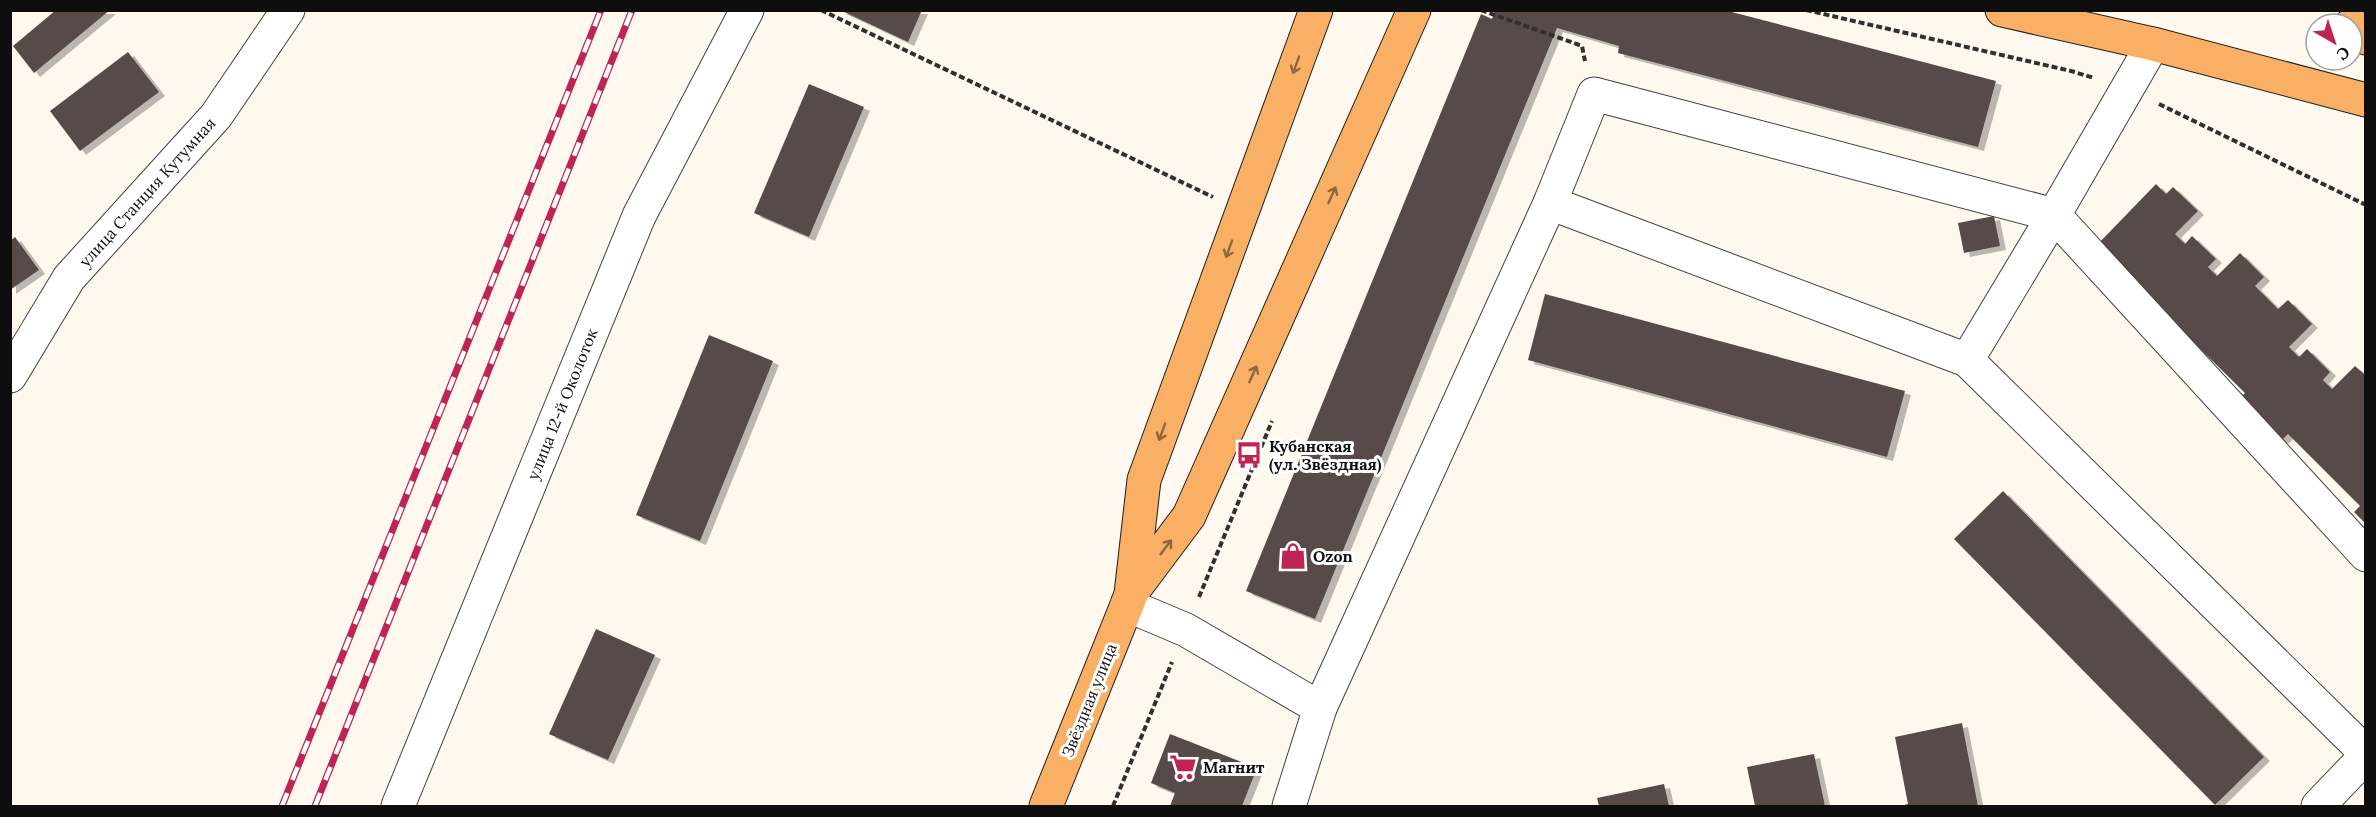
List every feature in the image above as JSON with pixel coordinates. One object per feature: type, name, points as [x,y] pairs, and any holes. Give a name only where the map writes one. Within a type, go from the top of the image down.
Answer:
[{"type":"main road","points":[[1129,600],[1144,480],[1316,10]]},
{"type":"main road","points":[[1129,600],[1190,516],[1414,10]]},
{"type":"main road","points":[[2002,10],[2153,44],[2366,100]]},
{"type":"main road","name":"Звёздная улица","points":[[1046,807],[1129,600]]},
{"type":"street","name":"улица Станция Кутумная","points":[[10,376],[69,279],[216,116],[288,10]]},
{"type":"street","name":"улица 12-й Околоток","points":[[398,807],[639,216],[747,10]]},
{"type":"street","points":[[1967,360],[2153,44]]},
{"type":"street","points":[[1293,803],[1320,708],[1550,203],[1594,94],[2054,215],[2366,555]]},
{"type":"street","points":[[1550,203],[1967,360],[2366,755],[2318,807]]},
{"type":"street","points":[[10,338],[49,313]]},
{"type":"street","points":[[1129,600],[1186,630],[1320,708]]},
{"type":"path","points":[[820,10],[1242,211]]},
{"type":"path","points":[[1481,10],[1582,46],[1594,94]]},
{"type":"path","points":[[1806,10],[2071,70],[2127,88],[2366,205]]},
{"type":"building","points":[[56,10],[110,10],[34,73],[13,46]]},
{"type":"building","points":[[840,10],[922,10],[908,42]]},
{"type":"building","points":[[1495,10],[1724,10],[1996,81],[1978,147],[1618,53],[1619,46],[1557,28],[1315,619],[1246,591],[1481,14],[1492,19]]},
{"type":"building","points":[[128,52],[159,92],[80,151],[50,111]]},
{"type":"building","points":[[809,84],[864,107],[809,237],[754,213]]},
{"type":"building","points":[[2156,184],[2166,194],[2173,187],[2198,211],[2175,234],[2185,244],[2192,236],[2216,259],[2208,267],[2217,276],[2240,253],[2264,277],[2255,286],[2278,309],[2288,300],[2312,324],[2289,347],[2299,357],[2307,349],[2330,372],[2323,380],[2332,389],[2355,366],[2366,376],[2366,524],[2354,512],[2360,506],[2288,434],[2281,441],[2239,399],[2245,393],[2096,246]]},
{"type":"building","points":[[1994,216],[2000,246],[1964,253],[1958,223]]},
{"type":"building","points":[[15,237],[39,270],[10,290],[10,241]]},
{"type":"building","points":[[1545,294],[1905,391],[1887,457],[1528,360]]},
{"type":"building","points":[[709,335],[773,361],[700,541],[636,515]]},
{"type":"building","points":[[2003,491],[2264,757],[2215,805],[1954,539]]},
{"type":"building","points":[[596,629],[655,655],[608,760],[549,734]]},
{"type":"building","points":[[1962,723],[1978,806],[1900,806],[1908,804],[1895,737]]},
{"type":"building","points":[[1170,734],[1257,768],[1242,806],[1170,806],[1175,793],[1151,783]]},
{"type":"building","points":[[1814,754],[1825,806],[1755,806],[1747,767]]},
{"type":"building","points":[[1664,784],[1669,806],[1599,806],[1597,798]]},
{"type":"railway","points":[[282,806],[601,10]]},
{"type":"railway","points":[[315,806],[632,10]]},
{"type":"place","name":"Кубанская (ул. Звёздная)","points":[[1249,455]]},
{"type":"place","name":"Ozon","points":[[1293,556]]},
{"type":"place","name":"Магнит","points":[[1183,767]]}]
